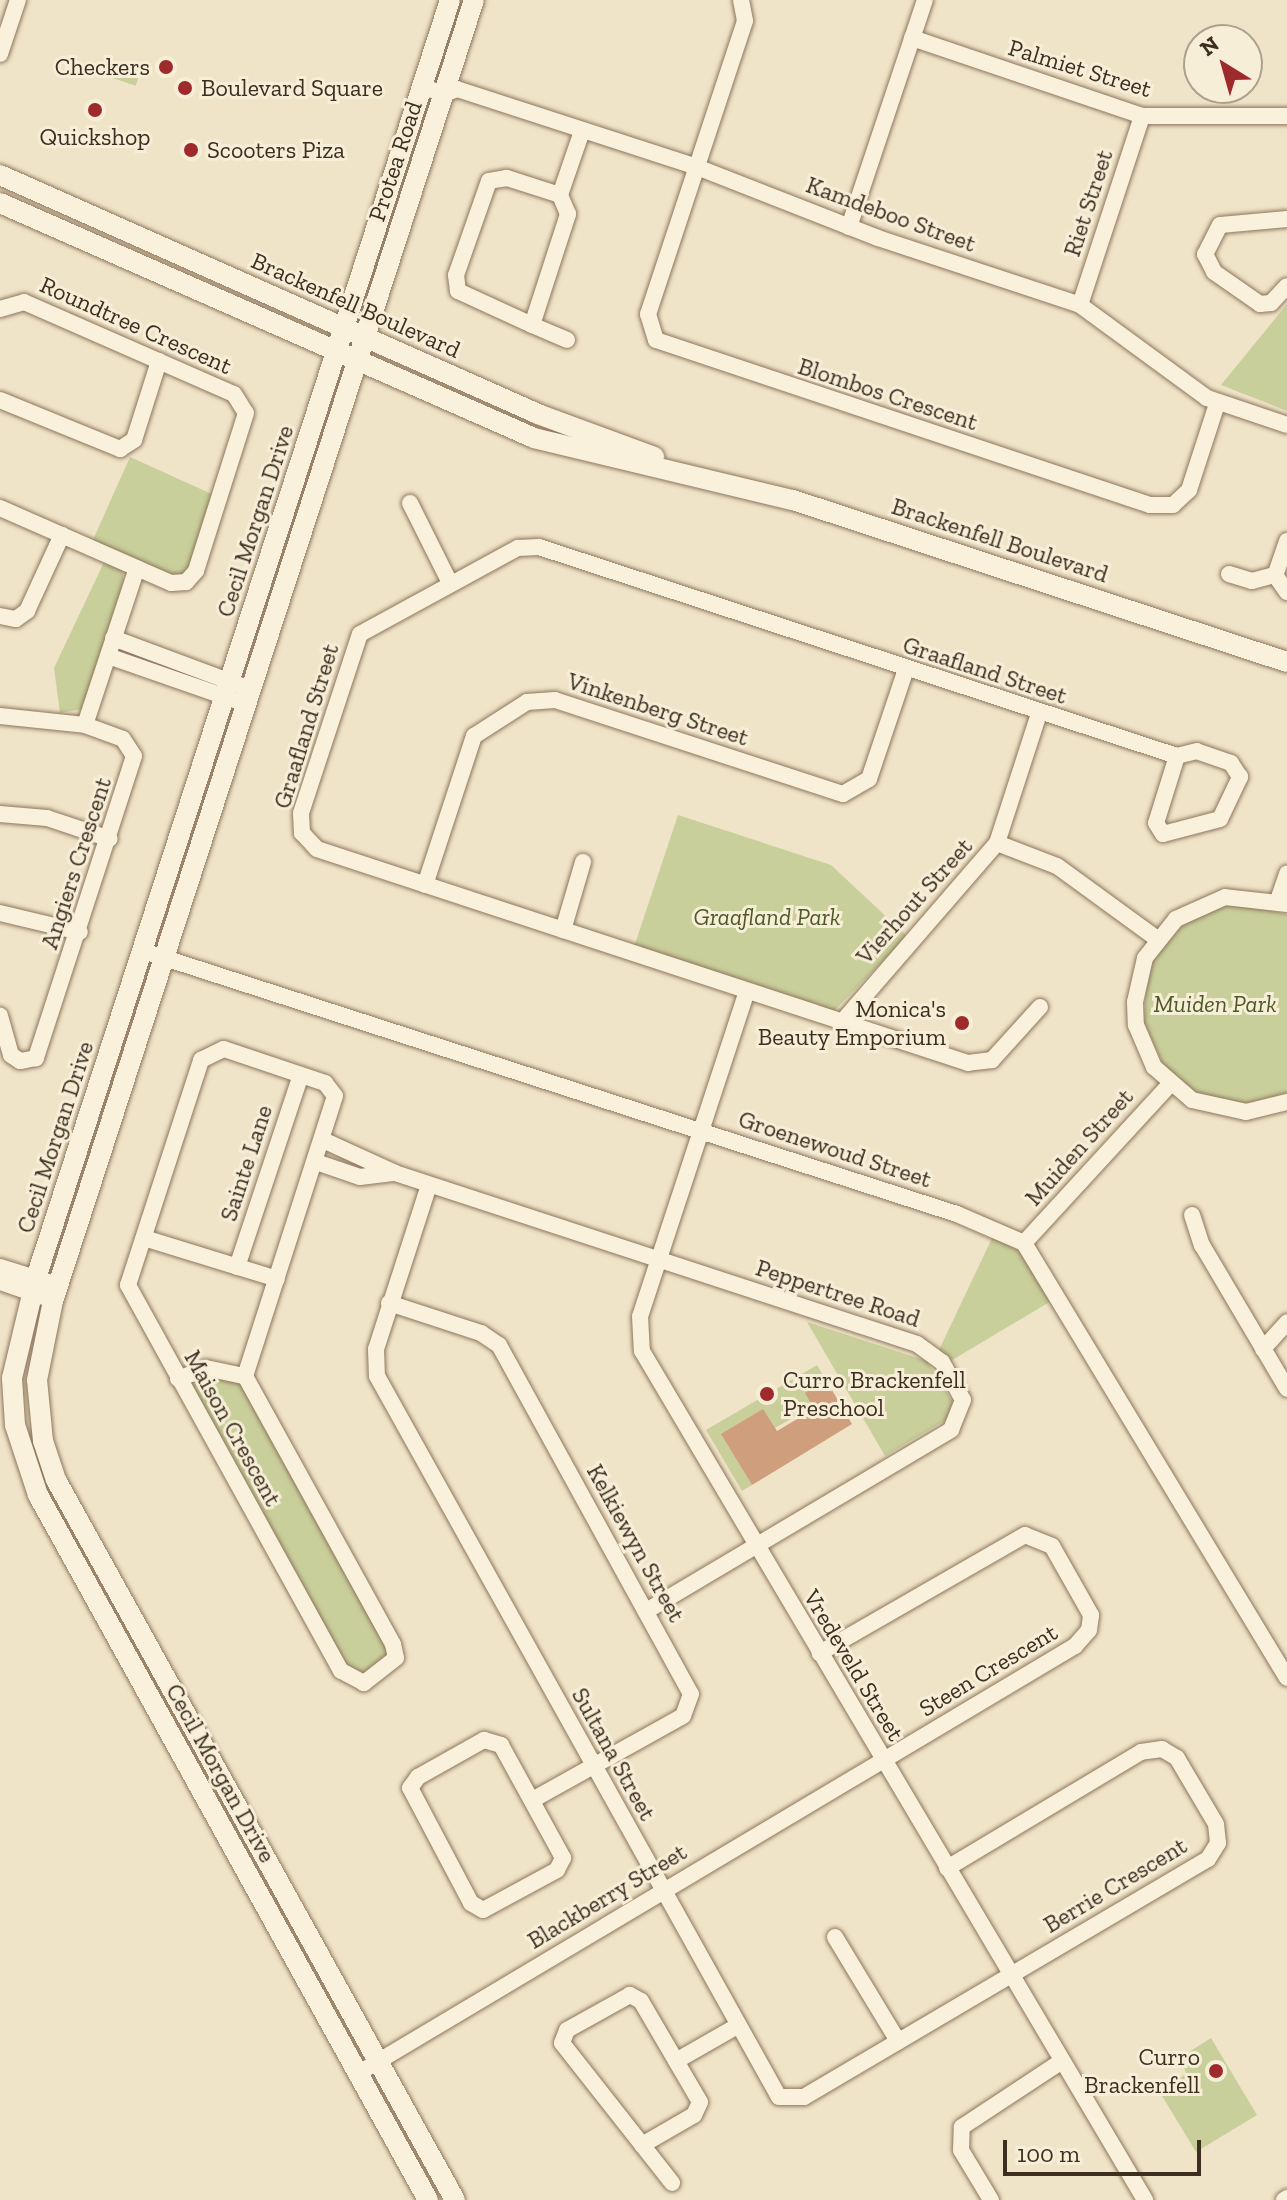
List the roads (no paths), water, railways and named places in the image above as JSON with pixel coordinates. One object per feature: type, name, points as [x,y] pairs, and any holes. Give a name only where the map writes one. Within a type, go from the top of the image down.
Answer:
[{"type":"street","points":[[0,54],[18,0]]},
{"type":"street","name":"Protea Road","points":[[354,333],[425,78],[450,0]]},
{"type":"street","name":"Protea Road","points":[[354,333],[450,87],[474,0]]},
{"type":"street","name":"Blombos Crescent","points":[[741,0],[745,21],[648,314],[649,328],[662,344],[1150,505],[1173,505],[1189,490],[1217,404]]},
{"type":"street","points":[[849,227],[925,0]]},
{"type":"street","name":"Palmiet Street","points":[[912,38],[1142,116],[1287,116]]},
{"type":"street","name":"Kamdeboo Street","points":[[425,78],[697,167],[849,227],[1080,305],[1217,404],[1287,425]]},
{"type":"street","name":"Riet Street","points":[[1080,305],[1142,116]]},
{"type":"street","points":[[532,325],[568,214],[560,195],[582,131]]},
{"type":"street","name":"Brackenfell Boulevard","points":[[0,175],[354,333],[694,474]]},
{"type":"street","points":[[560,195],[503,177],[489,181],[456,275],[462,294],[567,340]]},
{"type":"street","name":"Brackenfell Boulevard","points":[[0,203],[356,362],[543,441],[694,474],[817,507],[1287,662]]},
{"type":"street","points":[[1287,219],[1220,225],[1205,254],[1214,272],[1260,304],[1271,303],[1287,286]]},
{"type":"street","name":"Roundtree Crescent","points":[[0,309],[19,300],[234,394],[246,413],[194,575],[176,584],[0,508]]},
{"type":"street","name":"Cecil Morgan Drive","points":[[354,333],[338,353],[34,1286],[12,1378],[15,1425],[29,1474],[428,2200]]},
{"type":"street","name":"Cecil Morgan Drive","points":[[354,333],[356,362],[56,1293],[37,1399],[56,1480],[455,2200]]},
{"type":"street","points":[[0,400],[120,449],[136,435],[159,361]]},
{"type":"street","points":[[410,503],[450,583]]},
{"type":"street","points":[[0,616],[16,619],[27,611],[62,535]]},
{"type":"street","points":[[1275,575],[1287,541]]},
{"type":"street","name":"Graafland Street","points":[[1040,1007],[982,1064],[842,1022],[317,849],[300,820],[360,634],[518,548],[539,547],[1039,714],[1177,756],[1197,751],[1231,763],[1240,777],[1220,819],[1163,834],[1156,823],[1177,756]]},
{"type":"street","points":[[85,725],[137,568]]},
{"type":"street","points":[[1229,574],[1252,581],[1275,575]]},
{"type":"street","points":[[1275,575],[1287,592]]},
{"type":"street","points":[[113,638],[174,659],[228,690]]},
{"type":"street","points":[[108,656],[168,677],[248,697]]},
{"type":"street","points":[[168,677],[174,659]]},
{"type":"street","name":"Vinkenberg Street","points":[[425,885],[474,736],[527,702],[555,700],[843,794],[869,779],[906,669]]},
{"type":"street","name":"Vierhout Street","points":[[842,1022],[997,843],[1039,714]]},
{"type":"street","name":"Angiers Crescent","points":[[0,716],[85,725],[123,739],[134,756],[80,932],[36,1058],[20,1061],[11,1055],[0,1016]]},
{"type":"street","points":[[0,814],[47,818],[110,839]]},
{"type":"street","points":[[997,843],[1057,866],[1157,939]]},
{"type":"street","points":[[563,930],[583,862]]},
{"type":"street","points":[[1287,874],[1283,902],[1225,897],[1199,905],[1157,939],[1137,979],[1136,1025],[1154,1067],[1170,1084],[1219,1110],[1246,1112],[1287,1102]]},
{"type":"street","points":[[0,913],[80,932]]},
{"type":"street","name":"Groenewoud Street","points":[[143,951],[701,1131],[1024,1243]]},
{"type":"street","name":"Vredeveld Street","points":[[747,991],[640,1316],[642,1351],[1145,2200]]},
{"type":"street","name":"Maison Crescent","points":[[224,1049],[325,1083],[335,1096],[323,1140],[245,1376],[393,1644],[396,1658],[364,1683],[341,1671],[128,1285],[205,1055],[224,1049]]},
{"type":"street","name":"Sainte Lane","points":[[237,1267],[301,1075]]},
{"type":"street","name":"Muiden Street","points":[[1024,1243],[1170,1084]]},
{"type":"street","name":"Peppertree Road","points":[[323,1140],[429,1185],[922,1346],[942,1362],[963,1400],[951,1430],[646,1611]]},
{"type":"street","points":[[316,1162],[360,1177],[395,1173]]},
{"type":"street","name":"Sultana Street","points":[[429,1185],[374,1356],[377,1376],[775,2093],[791,2101],[1010,1975]]},
{"type":"street","points":[[1192,1215],[1202,1245],[1287,1389]]},
{"type":"street","points":[[144,1238],[277,1279]]},
{"type":"street","points":[[1024,1243],[1287,1678]]},
{"type":"street","points":[[0,1267],[34,1286]]},
{"type":"street","points":[[0,1282],[34,1286],[56,1293]]},
{"type":"street","name":"Kelkiewyn Street","points":[[389,1303],[481,1333],[499,1345],[689,1689],[689,1708],[532,1800]]},
{"type":"street","points":[[1263,1349],[1287,1322]]},
{"type":"street","points":[[178,1379],[206,1368],[245,1376]]},
{"type":"street","name":"Steen Crescent","points":[[820,1653],[1019,1536],[1048,1542],[1081,1596],[1091,1623],[1081,1642],[883,1760]]},
{"type":"street","points":[[493,1739],[532,1800],[562,1865],[483,1910],[471,1903],[410,1788],[418,1777],[493,1739]]},
{"type":"street","name":"Berrie Crescent","points":[[947,1868],[1141,1752],[1162,1749],[1177,1758],[1216,1824],[1218,1843],[1208,1859],[1010,1975]]},
{"type":"street","name":"Blackberry Street","points":[[357,2074],[377,2058],[883,1760]]},
{"type":"street","points":[[835,1937],[898,2041]]},
{"type":"street","points":[[642,2145],[699,2109],[676,2061],[634,1995],[563,2036],[563,2047],[589,2085],[672,2183]]},
{"type":"street","points":[[676,2061],[737,2026]]},
{"type":"street","points":[[991,2200],[961,2150],[962,2127],[1062,2061]]},
{"type":"place","name":"Checkers","points":[[166,67]]},
{"type":"place","name":"Boulevard Square","points":[[185,88]]},
{"type":"place","name":"Quickshop","points":[[95,110]]},
{"type":"place","name":"Scooters Piza","points":[[191,150]]},
{"type":"place","name":"Monica's Beauty Emporium","points":[[962,1023]]},
{"type":"place","name":"Curro Brackenfell Preschool","points":[[767,1394]]},
{"type":"place","name":"Curro Brackenfell","points":[[1216,2071]]},
{"type":"park label","name":"Graafland Park","points":[[767,917]]},
{"type":"park label","name":"Muiden Park","points":[[1215,1004]]}]
